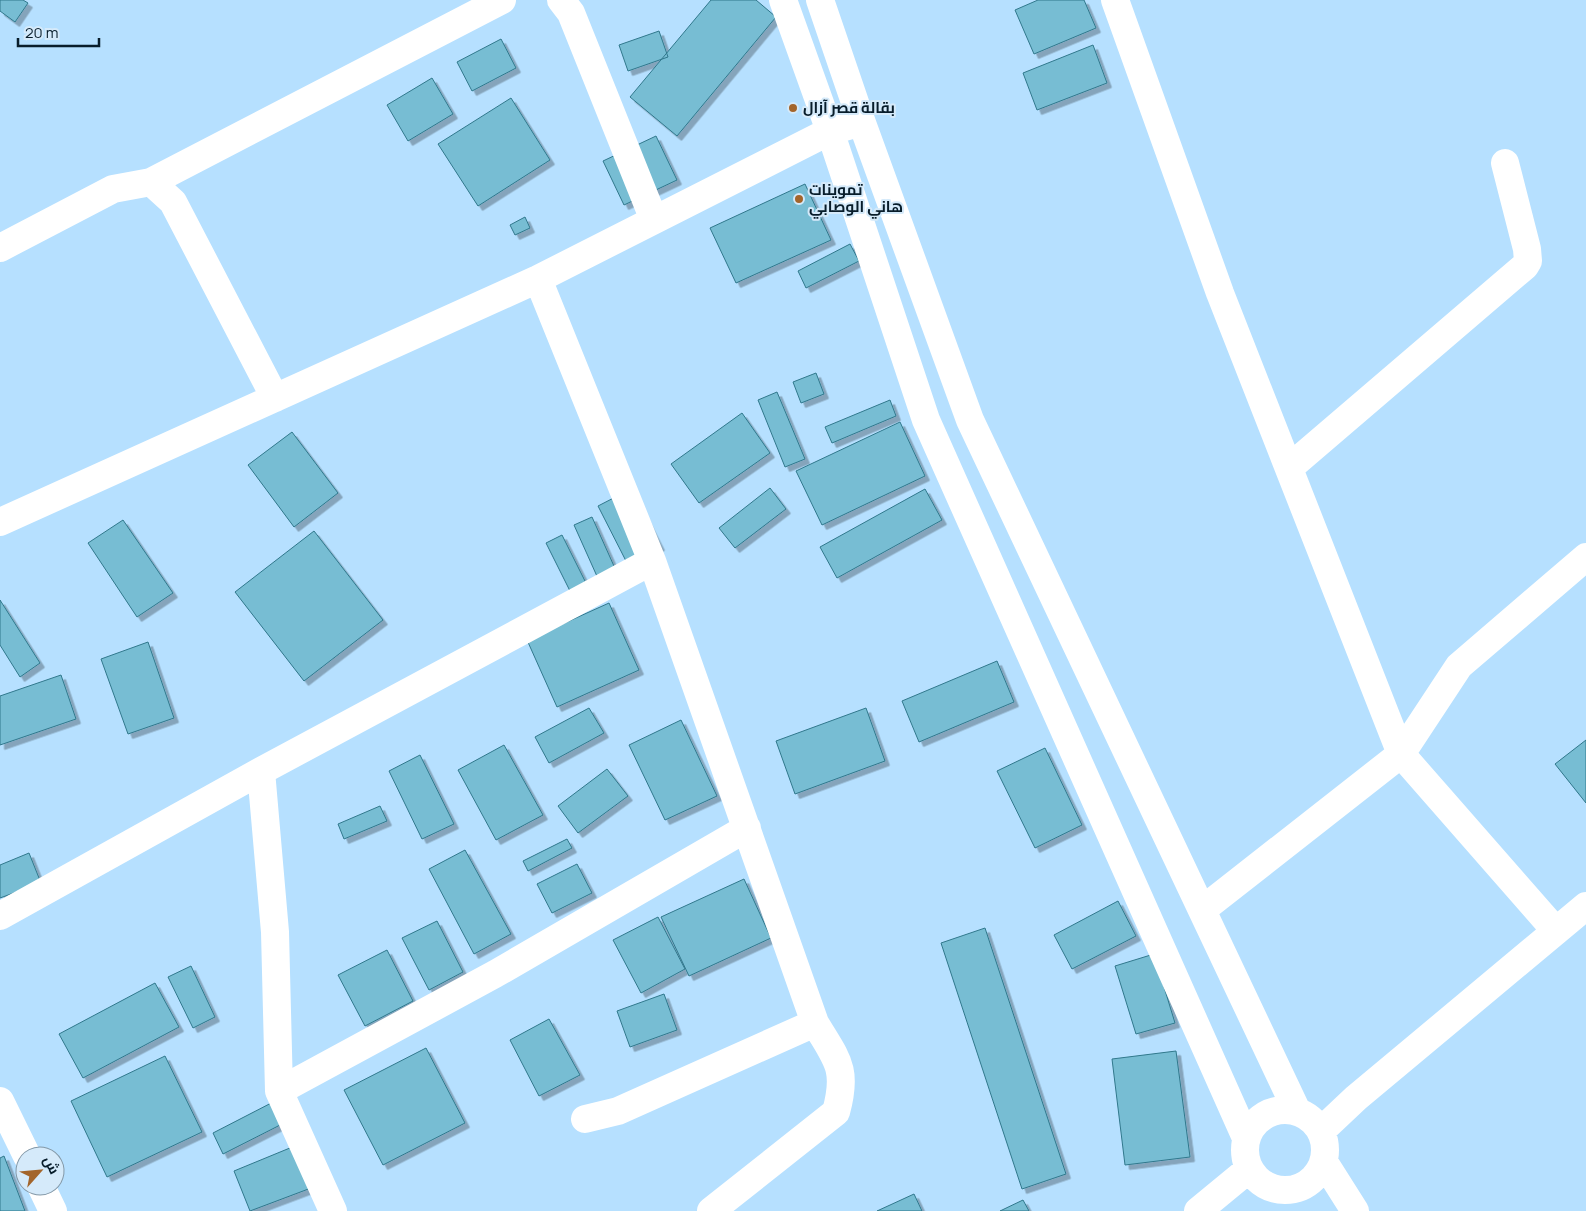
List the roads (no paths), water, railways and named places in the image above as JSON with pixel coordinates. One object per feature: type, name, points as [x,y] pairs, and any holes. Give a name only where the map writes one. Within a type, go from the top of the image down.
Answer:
[{"type":"street","points":[[0,248],[113,189],[151,182],[502,0]]},
{"type":"street","points":[[561,0],[571,13],[654,220]]},
{"type":"street","points":[[783,0],[830,131],[926,420],[1246,1138]]},
{"type":"street","points":[[820,0],[862,123],[970,420],[1297,1111]]},
{"type":"street","points":[[1115,0],[1220,292],[1401,754],[1556,931]]},
{"type":"street","points":[[0,522],[538,279],[830,131],[862,123]]},
{"type":"street","points":[[1290,468],[1525,266],[1528,261],[1527,249],[1505,163]]},
{"type":"street","points":[[151,182],[173,202],[275,398]]},
{"type":"street","points":[[538,279],[652,561],[816,1023],[840,1066],[842,1089],[836,1112],[711,1211]]},
{"type":"street","points":[[1202,910],[1401,754],[1459,666],[1586,557]]},
{"type":"street","points":[[0,916],[261,772],[652,561]]},
{"type":"street","points":[[261,772],[275,932],[278,1091],[332,1211]]},
{"type":"street","points":[[278,1091],[496,974],[747,828]]},
{"type":"street","points":[[1321,1131],[1356,1098],[1586,906]]},
{"type":"street","points":[[585,1119],[618,1110],[816,1023]]},
{"type":"street","points":[[0,1101],[22,1146]]},
{"type":"street","points":[[1273,1189],[1289,1190],[1304,1186],[1316,1176],[1324,1162],[1325,1147],[1321,1131],[1311,1119],[1297,1111],[1281,1110],[1266,1114],[1254,1124],[1246,1138],[1245,1154],[1249,1169],[1259,1181],[1273,1189],[1289,1211]]},
{"type":"street","points":[[1324,1162],[1355,1211]]},
{"type":"street","points":[[1198,1211],[1249,1169]]},
{"type":"street","points":[[46,1196],[53,1211]]},
{"type":"place","name":"بقالة قصر آزال","points":[[793,108]]},
{"type":"place","name":"تموينات هاني الوصابي","points":[[799,199]]}]
